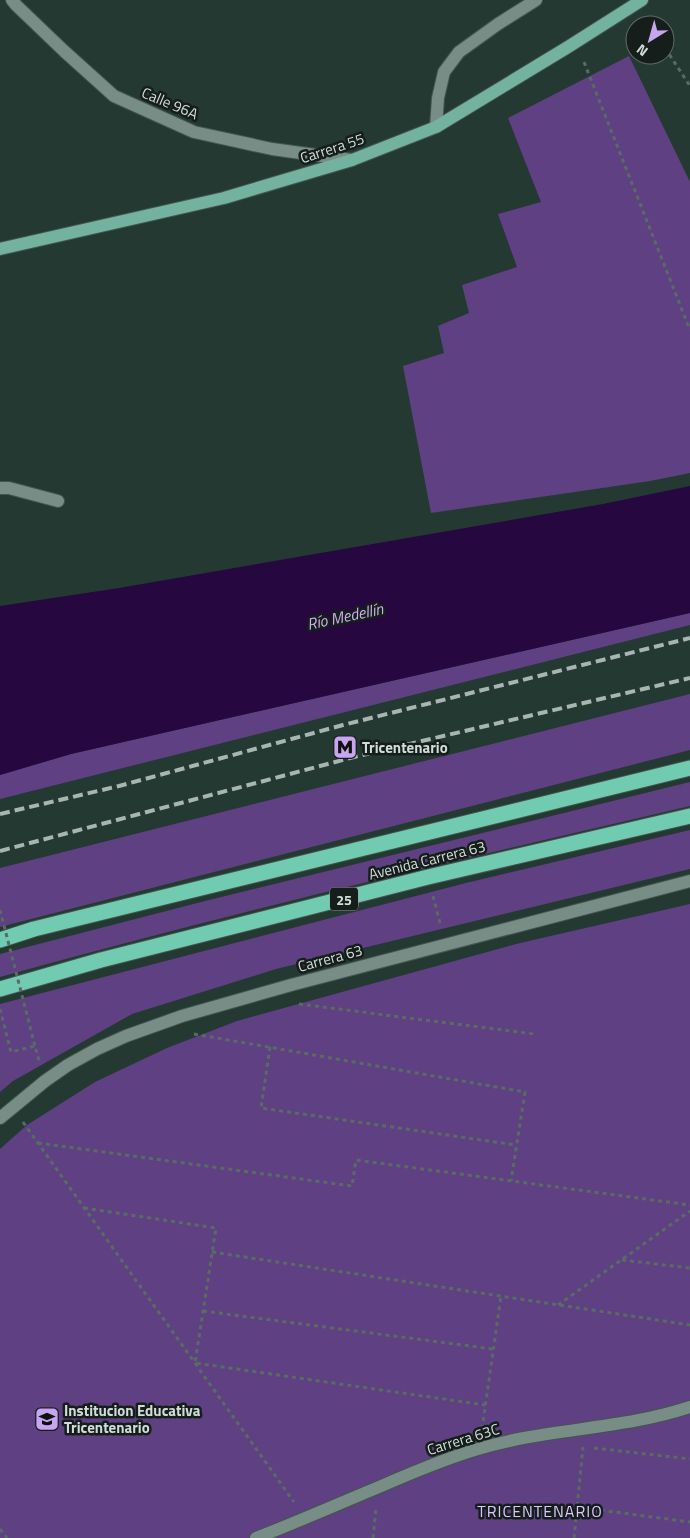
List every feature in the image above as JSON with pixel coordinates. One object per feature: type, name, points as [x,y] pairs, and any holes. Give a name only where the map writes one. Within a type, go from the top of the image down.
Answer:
[{"type":"highway","name":"Avenida Carrera 63","points":[[0,940],[34,929],[690,768]]},
{"type":"highway","name":"Avenida Carrera 63","points":[[0,989],[101,960],[428,877],[690,816]]},
{"type":"main road","name":"Carrera 55","points":[[0,249],[224,198],[352,160],[436,127],[568,48],[642,0]]},
{"type":"street","name":"Calle 96A","points":[[12,0],[16,6],[114,96],[194,132],[272,149],[352,160]]},
{"type":"street","points":[[436,127],[438,98],[444,72],[458,52],[536,0]]},
{"type":"street","points":[[0,488],[9,488],[58,501]]},
{"type":"street","name":"Carrera 63","points":[[0,1118],[44,1081],[68,1065],[126,1036],[226,1003],[690,881]]},
{"type":"street","name":"Carrera 63C","points":[[256,1538],[429,1466],[479,1448],[523,1438],[585,1430],[690,1408]]},
{"type":"path","points":[[584,62],[690,330]]},
{"type":"path","points":[[675,63],[690,86]]},
{"type":"path","points":[[428,877],[446,944]]},
{"type":"path","points":[[0,910],[36,1046],[11,1052],[0,1009]]},
{"type":"path","points":[[296,1004],[534,1034]]},
{"type":"path","points":[[192,1034],[525,1092],[510,1181]]},
{"type":"path","points":[[270,1047],[261,1108],[517,1145]]},
{"type":"path","points":[[13,1107],[306,1518]]},
{"type":"path","points":[[38,1143],[352,1186],[356,1160],[690,1205]]},
{"type":"path","points":[[84,1208],[216,1228],[195,1364]]},
{"type":"path","points":[[558,1305],[690,1211]]},
{"type":"path","points":[[212,1252],[690,1325]]},
{"type":"path","points":[[621,1260],[690,1268]]},
{"type":"path","points":[[479,1448],[501,1296]]},
{"type":"path","points":[[203,1311],[493,1349]]},
{"type":"path","points":[[195,1364],[485,1405]]},
{"type":"path","points":[[574,1538],[585,1430]]},
{"type":"path","points":[[583,1447],[690,1459]]},
{"type":"path","points":[[377,1538],[373,1538],[378,1487]]},
{"type":"path","points":[[577,1507],[690,1522]]},
{"type":"path","points":[[0,1529],[7,1538]]},
{"type":"shaded area","points":[[625,58],[625,65],[633,65],[690,182],[690,473],[650,481],[431,513],[403,366],[444,353],[438,326],[469,313],[462,285],[517,267],[498,214],[541,202],[508,118]]},
{"type":"shaded area","points":[[690,613],[690,625],[0,799],[0,775],[71,754]]},
{"type":"shaded area","points":[[690,694],[690,750],[0,927],[0,868]]},
{"type":"shaded area","points":[[690,782],[690,806],[258,909],[0,977],[0,954],[209,900]]},
{"type":"shaded area","points":[[690,830],[690,869],[276,969],[132,1014],[13,1081],[0,1092],[0,1004],[466,883]]},
{"type":"shaded area","points":[[690,904],[690,1538],[0,1538],[0,1149],[27,1125],[95,1082],[167,1048],[237,1021],[516,944]]},
{"type":"water","name":"Río Medellín","points":[[690,486],[690,613],[71,754],[0,775],[0,606],[119,588],[603,504]]},
{"type":"railway","points":[[0,814],[119,786],[343,725],[690,638]]},
{"type":"railway","points":[[0,851],[354,757],[690,678]]},
{"type":"place","name":"Tricentenario","points":[[345,747]]},
{"type":"place","name":"Institucion Educativa Tricentenario","points":[[47,1419]]},
{"type":"district","name":"TRICENTENARIO","points":[[540,1511]]}]
